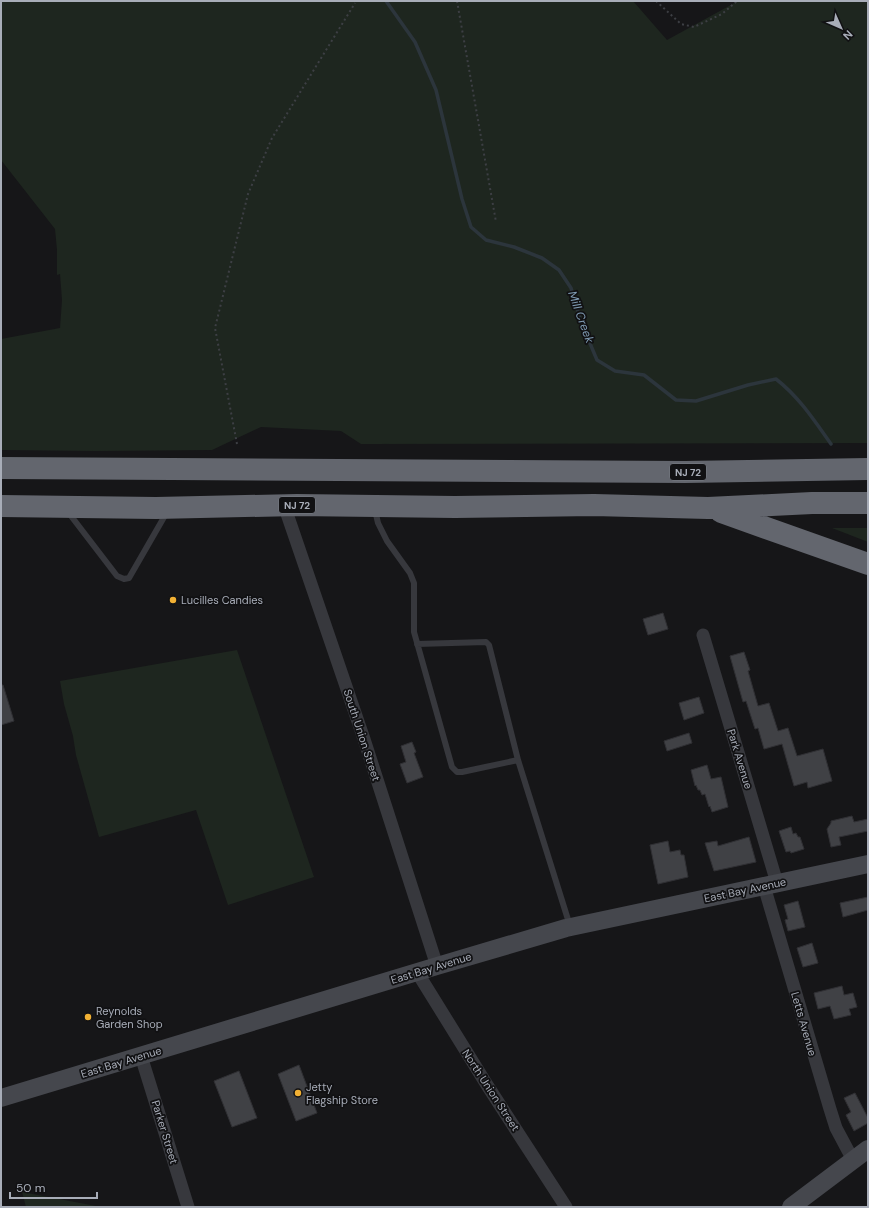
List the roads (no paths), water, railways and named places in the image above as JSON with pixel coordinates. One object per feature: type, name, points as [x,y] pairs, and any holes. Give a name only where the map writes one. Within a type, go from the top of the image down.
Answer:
[{"type":"highway","points":[[822,470],[868,459]]},
{"type":"highway","name":"NJ 72","points":[[1,468],[677,472],[868,469]]},
{"type":"highway","name":"NJ 72","points":[[1,506],[170,507],[284,505],[455,507],[594,505],[708,508],[812,503],[868,503]]},
{"type":"highway","points":[[708,508],[868,564]]},
{"type":"street","name":"South Union Street","points":[[284,505],[364,739],[437,966]]},
{"type":"street","name":"Park Avenue","points":[[702,635],[771,885]]},
{"type":"street","name":"East Bay Avenue","points":[[1,1098],[437,966],[570,928],[868,864]]},
{"type":"street","name":"Letts Avenue","points":[[771,885],[826,1097],[836,1128],[853,1160]]},
{"type":"street","name":"North Union Street","points":[[417,972],[487,1085],[566,1207]]},
{"type":"street","name":"Parker Street","points":[[141,1056],[188,1207]]},
{"type":"street","points":[[791,1207],[868,1149]]},
{"type":"lane","points":[[64,506],[117,576],[124,579],[129,578],[170,507]]},
{"type":"lane","points":[[374,506],[378,523],[387,541],[410,573],[414,583],[414,632],[452,767],[457,772],[462,772],[518,760]]},
{"type":"lane","points":[[417,644],[486,642],[489,645],[518,760],[570,928]]},
{"type":"waterway","name":"Mill Creek","points":[[386,1],[415,42],[436,90],[462,199],[471,227],[486,240],[514,247],[542,258],[559,270],[571,288],[581,322],[597,360],[615,371],[644,375],[676,400],[696,401],[748,385],[776,379],[799,401],[831,444]]},
{"type":"place","name":"Lucilles Candies","points":[[173,600]]},
{"type":"place","name":"Reynolds Garden Shop","points":[[88,1017]]},
{"type":"place","name":"Jetty Flagship Store","points":[[298,1093]]}]
